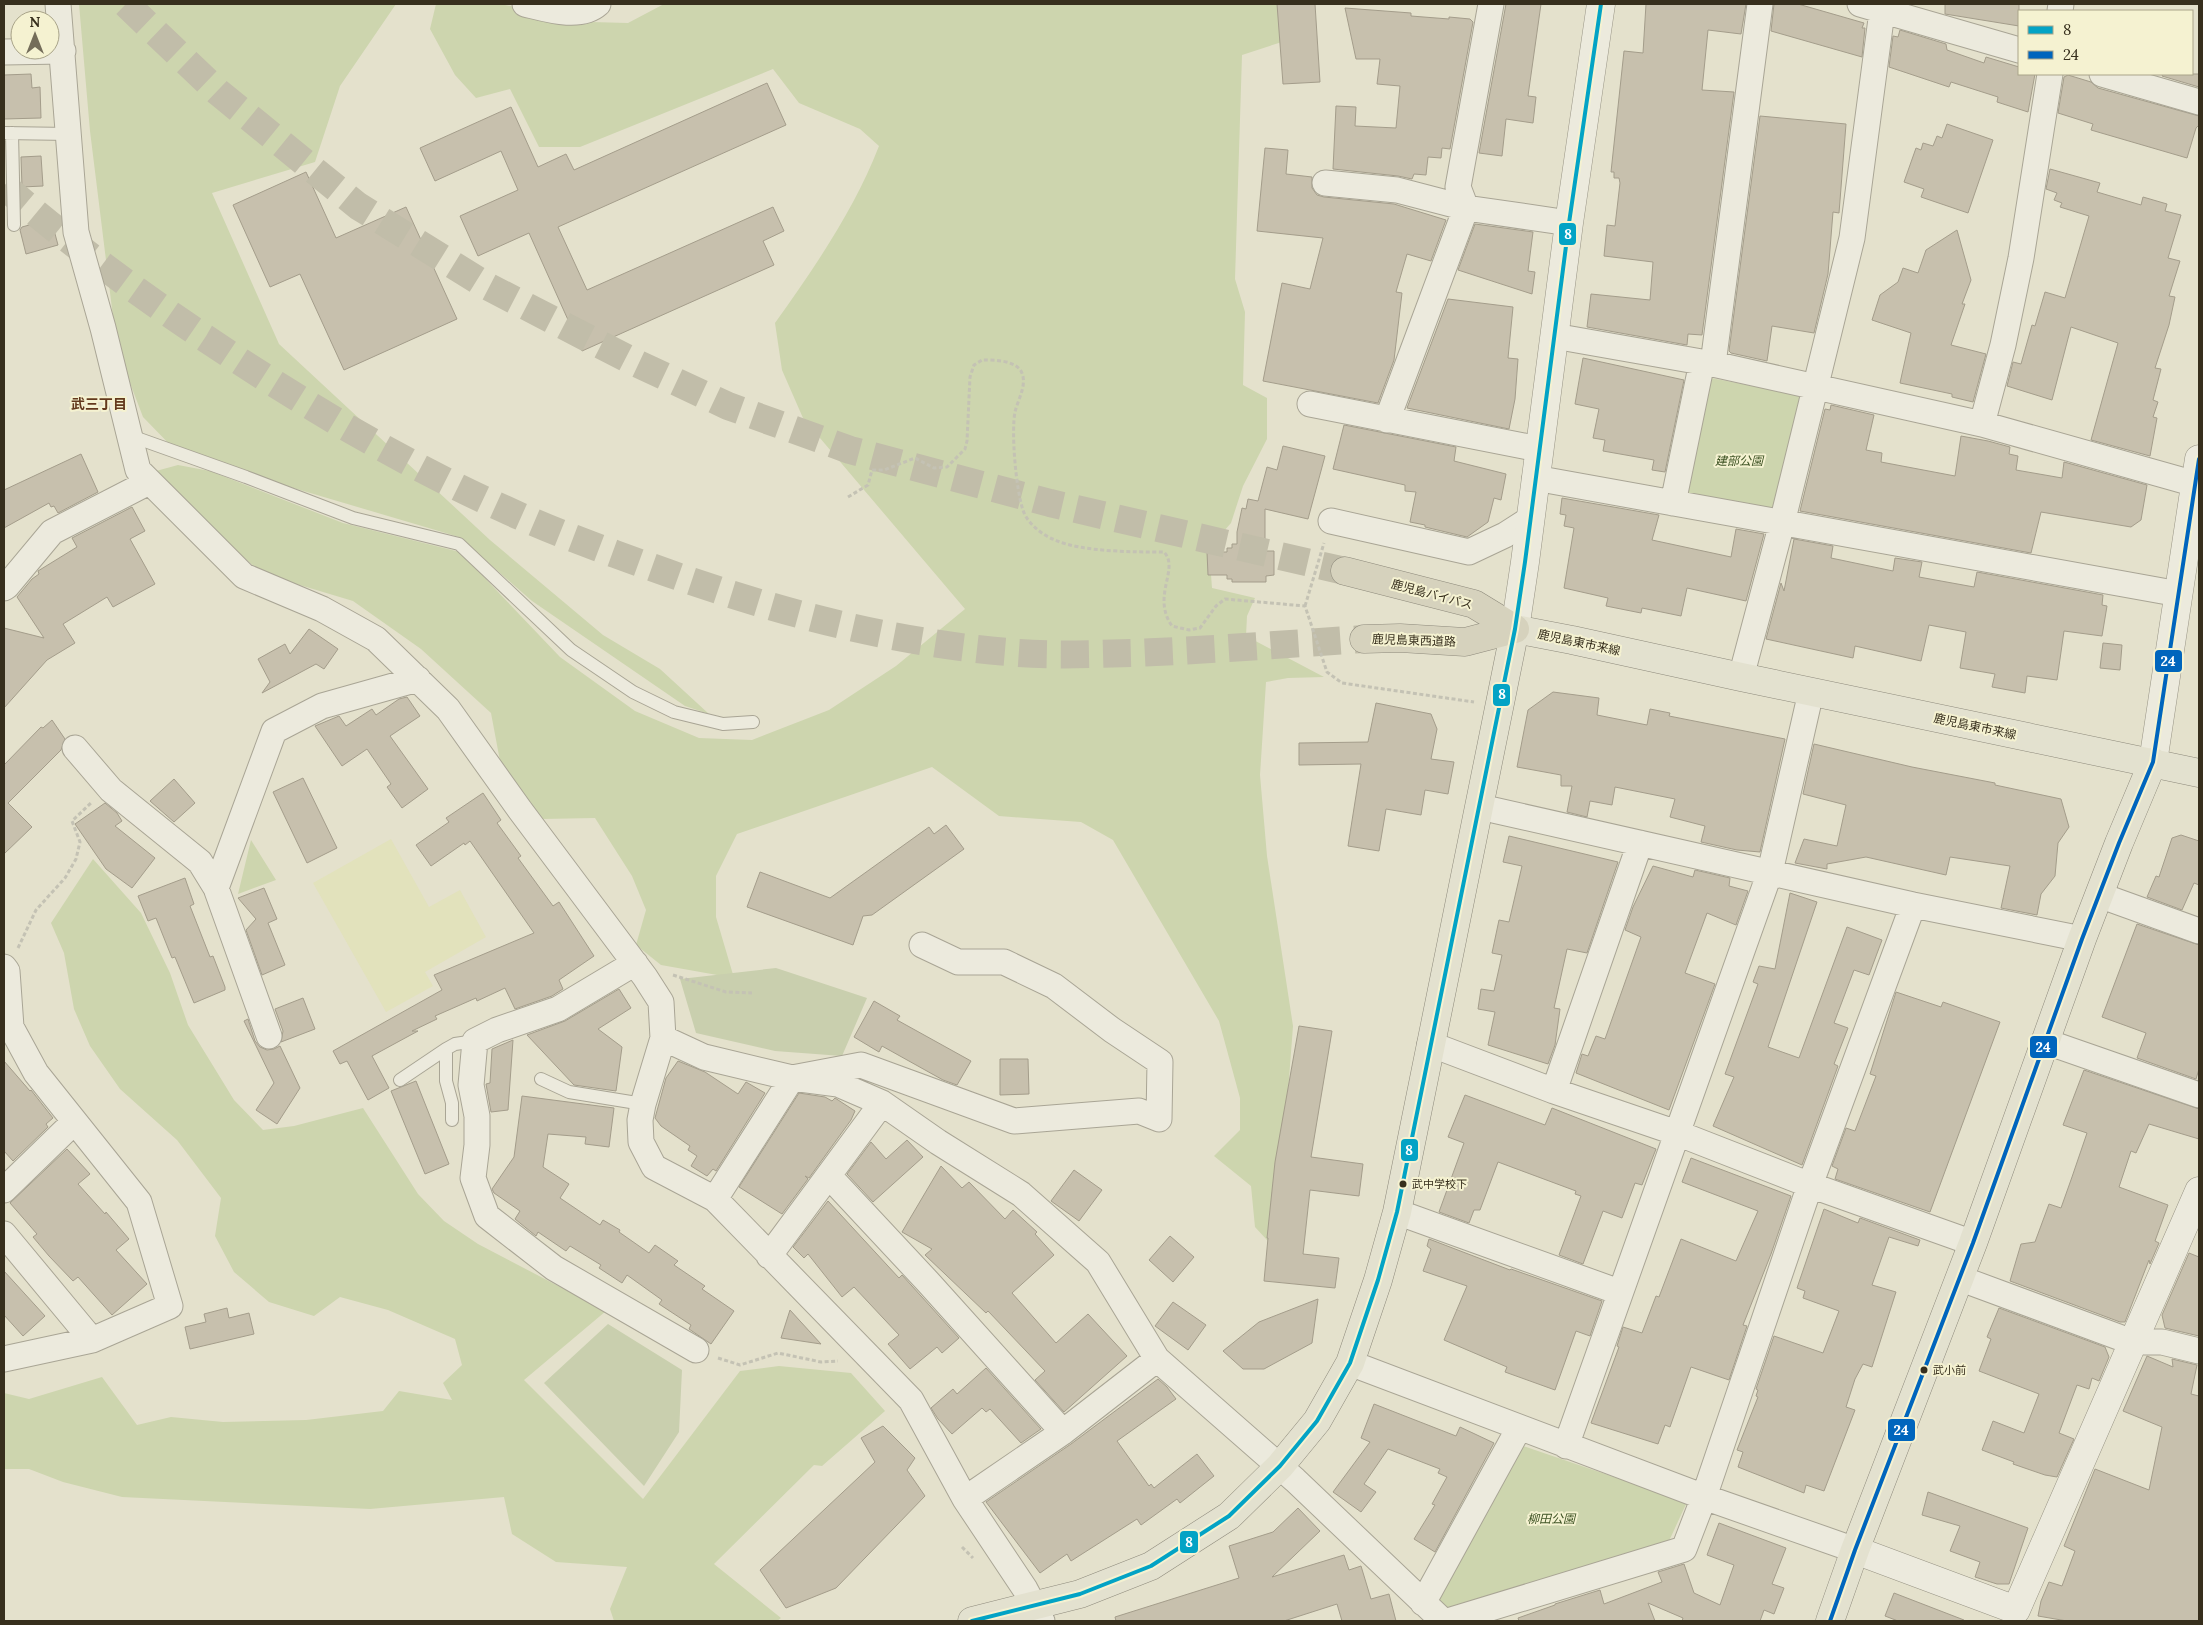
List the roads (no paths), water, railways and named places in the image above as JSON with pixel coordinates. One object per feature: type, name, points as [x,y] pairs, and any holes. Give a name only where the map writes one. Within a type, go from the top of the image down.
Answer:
[{"type":"highway","name":"鹿児島バイパス","points":[[1345,571],[1474,604],[1515,629]]},
{"type":"highway","name":"鹿児島東西道路","points":[[1364,639],[1400,638],[1465,642],[1515,629]]},
{"type":"main road","name":"鹿児島東市来線","points":[[1515,629],[2199,773]]},
{"type":"main road","points":[[972,1621],[1038,1614],[1080,1594],[1151,1566],[1229,1516],[1280,1466],[1317,1421],[1350,1363],[1378,1280],[1397,1212],[1515,629]]},
{"type":"main road","points":[[1833,1620],[1855,1550],[1973,1243],[2082,939],[2153,762]]},
{"type":"street","points":[[58,4],[76,232],[131,436],[138,470],[244,576],[322,609],[376,639],[448,709],[520,810],[640,970],[661,1002],[663,1038],[640,1120],[641,1142],[654,1167],[715,1199],[911,1400],[965,1499],[1025,1589],[1038,1614]]},
{"type":"street","points":[[525,4],[560,13],[592,9],[598,4]]},
{"type":"street","points":[[1387,420],[1466,208],[1458,187],[1491,4]]},
{"type":"street","points":[[1515,629],[1569,223],[1601,4]]},
{"type":"street","points":[[1673,503],[1707,363],[1760,4]]},
{"type":"street","points":[[1741,678],[1782,523],[1852,238],[1875,6],[2018,50]]},
{"type":"street","points":[[4,52],[63,51]]},
{"type":"street","points":[[1982,424],[2003,345],[2021,258],[2050,75]]},
{"type":"street","points":[[2105,75],[2199,102]]},
{"type":"street","points":[[1325,183],[1397,190],[1466,208],[1569,223]]},
{"type":"street","points":[[1554,336],[1707,363],[1982,424],[2198,476],[2153,762]]},
{"type":"street","points":[[1310,404],[1539,449]]},
{"type":"street","points":[[1535,478],[2179,594]]},
{"type":"street","points":[[4,588],[52,532],[149,482]]},
{"type":"street","points":[[1331,521],[1469,552],[1505,535],[1530,519]]},
{"type":"street","points":[[216,888],[274,731],[322,706],[418,679]]},
{"type":"street","points":[[1566,1446],[1619,1292],[1770,872],[1811,692]]},
{"type":"street","points":[[75,748],[111,790],[200,862],[216,888],[269,1036]]},
{"type":"street","points":[[1480,807],[1913,905],[2082,939]]},
{"type":"street","points":[[1554,1091],[1640,843]]},
{"type":"street","points":[[2099,895],[2199,932]]},
{"type":"street","points":[[1448,1621],[1684,1549],[1704,1497],[1810,1185],[1913,905]]},
{"type":"street","points":[[715,1199],[792,1078],[861,1065],[1014,1121],[1139,1112],[1159,1120],[1160,1062],[1112,1030],[1054,986],[1004,962],[958,962],[922,945]]},
{"type":"street","points":[[4,1359],[92,1340],[170,1306],[139,1202],[36,1073],[7,1030],[5,969]]},
{"type":"street","points":[[640,970],[558,1009],[497,1030],[475,1041],[470,1085],[477,1116],[477,1145],[473,1178],[487,1216],[554,1268],[696,1350]]},
{"type":"street","points":[[663,1038],[704,1057],[792,1078],[838,1084],[882,1103],[938,1142],[1021,1194],[1098,1262],[1157,1359],[1280,1466],[1443,1621]]},
{"type":"street","points":[[2044,1041],[2199,1095]]},
{"type":"street","points":[[1430,1044],[1554,1091],[1677,1133],[1810,1185],[1973,1243]]},
{"type":"street","points":[[769,1256],[882,1103]]},
{"type":"street","points":[[4,1190],[74,1122]]},
{"type":"street","points":[[829,1176],[1062,1432]]},
{"type":"street","points":[[1350,1363],[1566,1446],[1855,1550],[2014,1616],[2199,1191]]},
{"type":"street","points":[[1397,1212],[1619,1292]]},
{"type":"street","points":[[4,1234],[92,1340]]},
{"type":"street","points":[[1959,1278],[2132,1342],[2162,1342],[2199,1351]]},
{"type":"street","points":[[965,1499],[1062,1432],[1157,1359]]},
{"type":"street","points":[[1423,1603],[1519,1428]]},
{"type":"lane","points":[[14,225],[8,133],[69,134]]},
{"type":"lane","points":[[131,436],[353,518],[459,544],[571,650],[633,692],[674,712],[723,724],[753,722]]},
{"type":"lane","points":[[400,1080],[455,1044],[475,1041]]},
{"type":"lane","points":[[446,1049],[446,1081],[452,1103],[452,1120]]},
{"type":"lane","points":[[541,1079],[569,1092],[643,1104]]},
{"type":"tunnel","points":[[126,4],[218,92],[358,206],[487,286],[634,362],[728,406],[850,450],[1050,503],[1345,571]]},
{"type":"tunnel","points":[[4,186],[77,246],[153,302],[313,408],[425,471],[522,517],[605,550],[709,587],[793,612],[877,633],[920,641],[1007,652],[1055,654],[1133,653],[1364,639]]},
{"type":"place","name":"武中学校下","points":[[1403,1184]]},
{"type":"place","name":"武小前","points":[[1924,1370]]},
{"type":"district","name":"武三丁目","points":[[99,404]]},
{"type":"park label","name":"建部公園","points":[[1739,460]]},
{"type":"park label","name":"柳田公園","points":[[1551,1518]]}]
